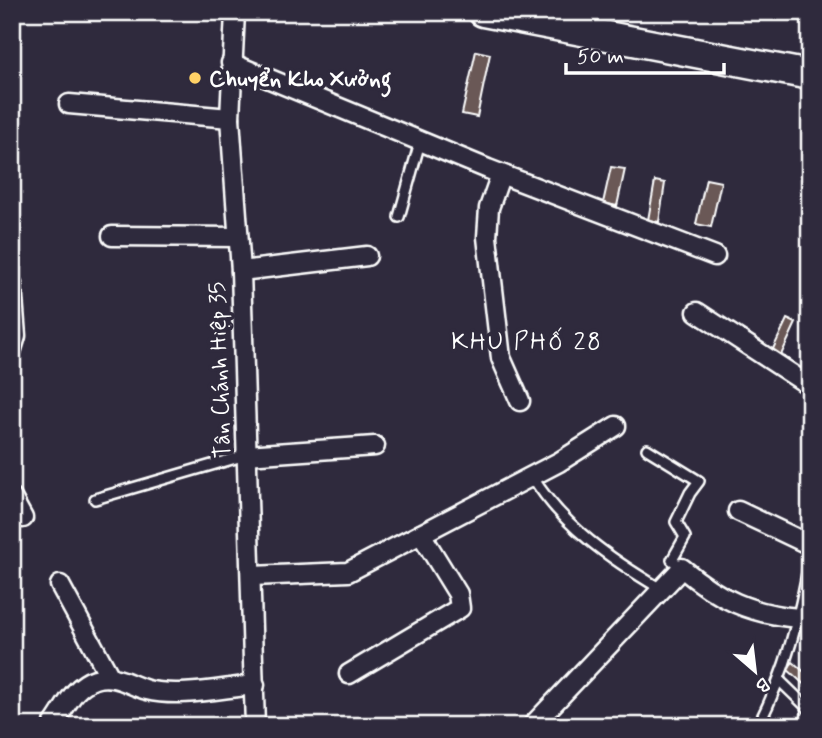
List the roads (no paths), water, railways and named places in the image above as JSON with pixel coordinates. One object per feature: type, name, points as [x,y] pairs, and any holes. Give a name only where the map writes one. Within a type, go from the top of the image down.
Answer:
[{"type":"main road","points":[[482,12],[810,75]]},
{"type":"street","name":"Tân Chánh Hiệp 35","points":[[235,12],[230,118],[240,271],[255,726]]},
{"type":"street","points":[[231,63],[501,174],[715,256]]},
{"type":"street","points":[[69,104],[230,118]]},
{"type":"street","points":[[501,174],[489,208],[487,237],[503,369],[520,401]]},
{"type":"street","points":[[111,236],[238,237]]},
{"type":"street","points":[[240,271],[367,256]]},
{"type":"street","points":[[12,284],[16,336],[12,349]]},
{"type":"street","points":[[697,312],[810,386]]},
{"type":"street","points":[[252,576],[348,572],[532,476],[615,426]]},
{"type":"street","points":[[246,455],[375,446]]},
{"type":"street","points":[[12,498],[23,518]]},
{"type":"street","points":[[738,511],[810,545]]},
{"type":"street","points":[[349,674],[460,608],[458,594],[421,534]]},
{"type":"street","points":[[536,724],[682,568],[728,601],[762,614],[799,618]]},
{"type":"street","points":[[60,585],[110,677]]},
{"type":"street","points":[[52,726],[81,686],[95,679],[110,677],[145,690],[168,692],[255,685]]},
{"type":"lane","points":[[399,217],[421,142]]},
{"type":"lane","points":[[647,449],[699,481],[676,522],[685,537],[672,560],[682,568]]},
{"type":"lane","points":[[95,499],[246,455]]},
{"type":"lane","points":[[532,476],[546,500],[565,519],[619,564],[661,589]]},
{"type":"lane","points":[[758,726],[780,681],[799,618],[810,556]]},
{"type":"lane","points":[[780,681],[810,710]]},
{"type":"place","name":"Chuyển Kho Xưởng","points":[[195,78]]},
{"type":"district","name":"KHU PHỐ 28","points":[[527,341]]}]
